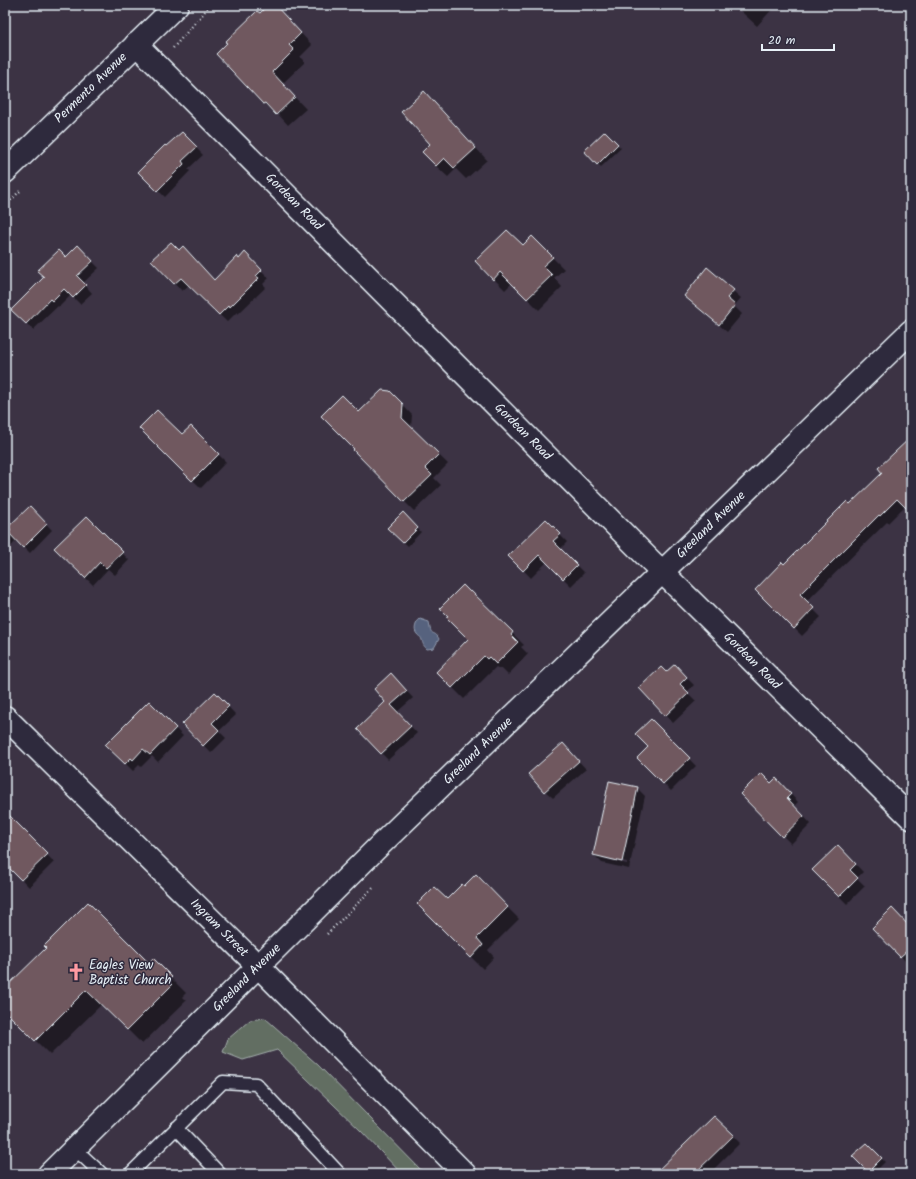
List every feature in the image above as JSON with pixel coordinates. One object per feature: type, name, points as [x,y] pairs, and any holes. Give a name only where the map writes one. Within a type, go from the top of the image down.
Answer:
[{"type":"street","name":"Permento Avenue","points":[[5,172],[177,5]]},
{"type":"street","name":"Gordean Road","points":[[136,44],[639,549],[911,818]]},
{"type":"street","name":"Greeland Avenue","points":[[49,1174],[382,844],[911,331]]},
{"type":"street","name":"Ingram Street","points":[[7,722],[259,967],[465,1174]]},
{"type":"lane","points":[[130,1174],[223,1082],[256,1084],[340,1174]]},
{"type":"lane","points":[[176,1128],[220,1174]]},
{"type":"lane","points":[[75,1149],[102,1174]]},
{"type":"path","points":[[326,934],[374,887]]},
{"type":"green space","points":[[265,1018],[318,1065],[425,1174],[402,1174],[361,1131],[277,1050],[243,1060],[223,1052],[228,1039],[250,1020]]},
{"type":"water","points":[[420,619],[429,622],[432,632],[439,639],[434,648],[427,649],[415,630],[417,622]]},
{"type":"building","points":[[268,5],[275,5],[301,33],[289,45],[294,50],[272,72],[295,97],[276,115],[265,103],[263,104],[216,54],[227,43],[225,42],[257,11],[260,13]]},
{"type":"building","points":[[424,91],[476,148],[454,168],[444,158],[436,166],[422,152],[430,144],[401,112]]},
{"type":"building","points":[[605,131],[618,144],[597,165],[584,151]]},
{"type":"building","points":[[182,132],[197,147],[182,161],[184,164],[157,191],[138,172],[165,145],[166,146]]},
{"type":"building","points":[[507,230],[523,245],[532,236],[553,257],[543,266],[552,275],[527,299],[500,272],[493,280],[475,261]]},
{"type":"building","points":[[171,242],[179,250],[183,246],[214,280],[237,256],[239,259],[245,252],[262,270],[256,276],[259,278],[230,307],[229,305],[219,315],[181,278],[174,284],[151,260]]},
{"type":"building","points":[[78,245],[93,261],[77,276],[86,285],[73,298],[64,289],[52,301],[50,299],[26,324],[11,310],[44,277],[37,271],[59,250],[66,257]]},
{"type":"building","points":[[707,267],[734,290],[727,298],[735,305],[719,325],[684,296]]},
{"type":"building","points":[[382,390],[390,391],[403,404],[402,418],[439,454],[425,468],[432,475],[404,502],[321,416],[342,395],[359,412]]},
{"type":"building","points":[[157,410],[182,434],[191,426],[219,454],[192,481],[139,428]]},
{"type":"building","points":[[911,437],[911,513],[897,499],[880,516],[879,515],[800,594],[814,608],[794,629],[755,590],[782,562],[784,564],[847,501],[850,504],[882,473],[878,468]]},
{"type":"building","points":[[30,506],[47,524],[23,548],[8,532],[11,530],[8,527]]},
{"type":"building","points":[[403,512],[418,528],[403,543],[387,528]]},
{"type":"building","points":[[87,516],[123,552],[106,568],[100,562],[85,578],[54,548]]},
{"type":"building","points":[[546,519],[561,534],[553,541],[577,565],[563,579],[539,555],[523,571],[508,556]]},
{"type":"building","points":[[463,585],[513,632],[511,635],[518,642],[496,664],[489,657],[487,659],[484,656],[452,688],[436,672],[468,639],[446,617],[448,616],[440,608]]},
{"type":"building","points":[[675,664],[687,677],[680,684],[689,693],[665,716],[639,688],[661,667],[666,672]]},
{"type":"building","points":[[391,673],[407,691],[391,705],[411,726],[381,754],[357,729],[385,702],[374,689]]},
{"type":"building","points":[[215,692],[229,706],[212,723],[219,730],[203,746],[182,724]]},
{"type":"building","points":[[149,701],[176,728],[150,755],[143,749],[133,760],[131,758],[125,764],[105,745]]},
{"type":"building","points":[[651,719],[690,758],[663,784],[637,758],[648,747],[635,734]]},
{"type":"building","points":[[563,743],[579,761],[544,792],[528,774]]},
{"type":"building","points":[[761,773],[771,783],[776,778],[791,794],[787,798],[804,816],[782,837],[740,794]]},
{"type":"building","points":[[609,781],[638,787],[622,862],[593,855]]},
{"type":"building","points":[[5,811],[48,854],[21,880],[5,864]]},
{"type":"building","points":[[838,845],[856,864],[850,870],[858,878],[839,897],[812,870]]},
{"type":"building","points":[[476,874],[508,907],[477,938],[483,945],[471,958],[417,904],[434,887],[447,899],[462,884],[464,886]]},
{"type":"building","points":[[88,902],[149,963],[153,958],[172,977],[168,981],[172,985],[127,1030],[86,990],[35,1041],[5,1011],[5,988],[46,948],[44,946]]},
{"type":"building","points":[[892,908],[911,928],[911,947],[900,957],[872,928]]},
{"type":"building","points":[[714,1116],[734,1135],[694,1174],[654,1174]]},
{"type":"building","points":[[867,1143],[882,1158],[868,1172],[852,1156]]},
{"type":"place","name":"Eagles View Baptist Church","points":[[76,972]]}]
